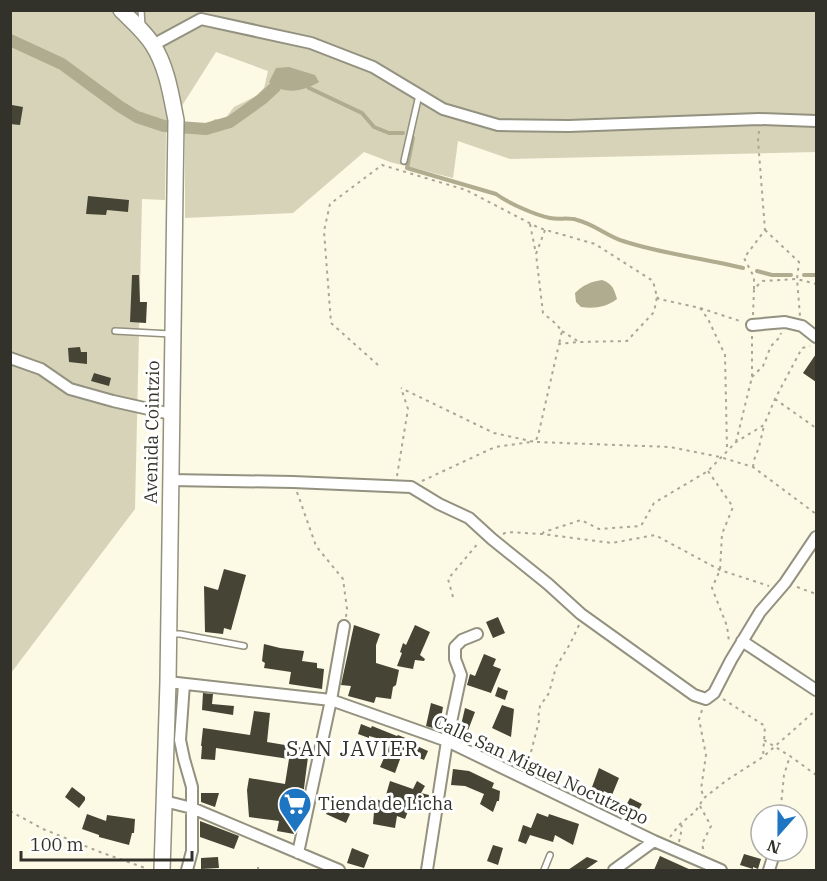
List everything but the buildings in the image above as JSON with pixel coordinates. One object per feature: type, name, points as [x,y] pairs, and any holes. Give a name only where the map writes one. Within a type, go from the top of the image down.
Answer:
[{"type":"main road","name":"Avenida Cointzio","points":[[121,10],[153,45],[168,79],[177,127],[168,682],[164,801],[155,869]]},
{"type":"street","points":[[153,45],[201,19],[311,43],[373,67],[442,109],[498,125],[569,126],[759,119],[816,121]]},
{"type":"street","points":[[753,325],[784,322],[802,326],[816,337]]},
{"type":"street","points":[[10,358],[41,369],[70,389],[171,414]]},
{"type":"street","points":[[171,480],[411,487],[469,518],[581,614],[694,695],[710,696],[760,612],[783,586],[816,537]]},
{"type":"street","points":[[298,853],[331,700],[344,626]]},
{"type":"street","points":[[427,870],[447,741],[460,675],[455,659],[455,647],[462,640],[477,634]]},
{"type":"street","points":[[742,641],[816,690]]},
{"type":"street","name":"Calle San Miguel Nocutzepo","points":[[168,682],[331,700],[447,741],[654,841],[721,870]]},
{"type":"street","points":[[184,684],[180,740],[192,787],[192,851],[187,870]]},
{"type":"street","points":[[164,801],[192,808],[339,870]]},
{"type":"street","points":[[614,870],[654,841]]},
{"type":"lane","points":[[141,10],[142,31]]},
{"type":"lane","points":[[404,161],[419,95]]},
{"type":"lane","points":[[114,331],[172,334]]},
{"type":"lane","points":[[168,634],[180,634],[244,646]]},
{"type":"lane","points":[[544,870],[550,855]]},
{"type":"path","points":[[736,442],[752,377],[754,277],[744,258],[765,230],[758,140],[759,119]]},
{"type":"path","points":[[378,365],[330,323],[324,231],[330,204],[382,165],[466,190],[545,230],[595,244],[653,281],[657,297],[654,312],[627,341],[559,344]]},
{"type":"path","points":[[530,223],[543,313],[562,331],[579,342]]},
{"type":"path","points":[[536,254],[545,230]]},
{"type":"path","points":[[765,230],[799,262],[797,279],[802,326]]},
{"type":"path","points":[[754,289],[762,281],[797,279],[816,284]]},
{"type":"path","points":[[657,297],[753,325]]},
{"type":"path","points":[[700,309],[708,319],[725,355],[727,451]]},
{"type":"path","points":[[752,377],[763,366],[771,346],[780,337],[784,322]]},
{"type":"path","points":[[535,442],[562,331]]},
{"type":"path","points":[[753,466],[764,425],[775,399],[802,348],[816,345]]},
{"type":"path","points":[[395,486],[408,409],[401,388],[494,433],[535,442]]},
{"type":"path","points":[[775,399],[816,428]]},
{"type":"path","points":[[542,534],[581,520],[599,529],[641,526],[654,503],[708,471],[736,442],[764,425]]},
{"type":"path","points":[[411,487],[495,447],[535,442],[670,447],[753,466],[816,514]]},
{"type":"path","points":[[708,471],[733,507],[722,534],[720,570],[712,588],[727,626],[731,660]]},
{"type":"path","points":[[293,482],[316,546],[344,579],[347,609],[344,626]]},
{"type":"path","points":[[453,597],[448,579],[489,536],[507,532],[612,543],[655,535],[720,570],[816,594]]},
{"type":"path","points":[[531,752],[539,721],[540,706],[549,693],[556,667],[578,628],[581,614]]},
{"type":"path","points":[[704,798],[701,789],[706,755],[699,719],[710,696],[765,726],[763,757]]},
{"type":"path","points":[[654,841],[668,839],[680,824],[695,812],[704,798],[763,757],[816,710]]},
{"type":"path","points":[[764,740],[816,775]]},
{"type":"path","points":[[781,803],[784,775],[790,756]]},
{"type":"path","points":[[699,806],[711,826],[702,844],[707,863]]},
{"type":"path","points":[[10,811],[43,829],[100,852],[155,869]]},
{"type":"path","points":[[680,824],[682,828],[679,850],[681,853]]},
{"type":"shaded area","points":[[11,11],[816,11],[816,152],[510,159],[458,141],[453,178],[390,162],[364,152],[293,213],[185,218],[185,124],[204,126],[215,119],[224,120],[234,107],[256,96],[264,88],[268,71],[216,52],[166,131],[165,200],[142,199],[135,509],[11,673]]},
{"type":"shaded area","points":[[289,67],[315,75],[319,82],[293,91],[280,89],[269,82],[276,68]]},
{"type":"shaded area","points":[[602,280],[609,283],[617,299],[600,307],[581,307],[576,302],[575,293],[581,287]]},
{"type":"waterway","points":[[10,40],[62,64],[137,117],[164,126],[206,129],[230,122],[275,87]]},
{"type":"waterway","points":[[309,88],[362,113],[374,127],[389,133],[403,133]]},
{"type":"waterway","points":[[413,138],[407,168],[496,194],[514,205],[553,219],[574,219],[583,222],[617,239],[668,253],[743,268]]},
{"type":"waterway","points":[[757,271],[772,275],[791,275]]},
{"type":"waterway","points":[[804,275],[816,275]]},
{"type":"place","name":"Tienda de Licha","points":[[295,833]]},
{"type":"district","name":"SAN JAVIER","points":[[353,749]]}]
